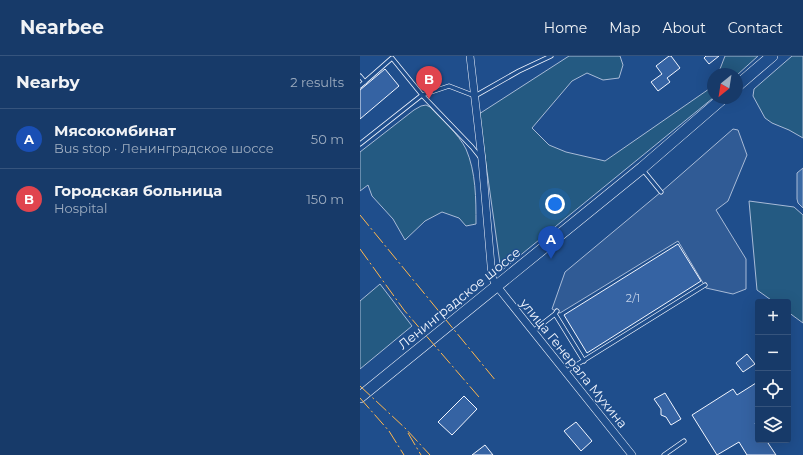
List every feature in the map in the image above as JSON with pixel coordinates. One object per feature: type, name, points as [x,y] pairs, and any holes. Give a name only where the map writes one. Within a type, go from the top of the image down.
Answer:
[{"type":"main road","points":[[743,81],[772,56]]},
{"type":"main road","name":"Ленинградское шоссе","points":[[360,397],[496,285],[642,168],[716,104]]},
{"type":"street","points":[[470,56],[482,160],[492,277],[496,285]]},
{"type":"street","name":"улица Генерала Мухина","points":[[496,285],[632,455]]},
{"type":"lane","points":[[360,144],[422,95],[449,86],[475,96],[519,71],[551,56]]},
{"type":"lane","points":[[360,86],[392,58],[422,95],[472,147],[482,160]]},
{"type":"lane","points":[[360,76],[365,82]]},
{"type":"lane","points":[[642,168],[661,192]]},
{"type":"lane","points":[[565,372],[705,286]]},
{"type":"lane","points":[[533,331],[556,312],[584,361]]},
{"type":"lane","points":[[664,455],[684,441]]},
{"type":"shaded area","points":[[569,56],[620,56],[623,65],[619,78],[603,80],[587,73],[572,81],[532,128],[549,145],[566,152],[605,161],[707,90],[707,103],[501,271],[479,114]]},
{"type":"shaded area","points":[[725,56],[758,56],[743,70],[743,68],[720,68]]},
{"type":"shaded area","points":[[792,56],[803,56],[803,138],[765,118],[753,96],[754,89]]},
{"type":"shaded area","points":[[426,105],[430,107],[454,132],[466,149],[474,176],[476,224],[466,226],[459,218],[442,212],[425,221],[405,240],[393,219],[372,196],[368,185],[360,191],[360,152],[414,110]]},
{"type":"shaded area","points":[[733,129],[738,130],[747,155],[728,201],[716,210],[746,259],[746,289],[733,294],[706,288],[678,241],[560,313],[552,309],[565,272],[661,192]]},
{"type":"shaded area","points":[[803,168],[803,208],[798,203],[797,199],[797,173]]},
{"type":"shaded area","points":[[749,201],[794,207],[803,215],[803,323],[791,314],[791,299],[770,299],[757,290]]},
{"type":"shaded area","points":[[380,284],[412,326],[360,369],[360,301]]},
{"type":"building","points":[[671,56],[680,68],[667,78],[670,82],[658,91],[651,82],[662,74],[656,66]]},
{"type":"building","points":[[706,56],[719,56],[709,64],[704,58]]},
{"type":"building","points":[[385,69],[399,86],[360,119],[360,90]]},
{"type":"building","points":[[678,244],[701,281],[587,353],[564,315]]},
{"type":"building","points":[[747,354],[755,364],[743,372],[736,363]]},
{"type":"building","points":[[755,384],[755,443],[768,443],[776,455],[747,455],[739,442],[717,455],[692,415],[733,389],[737,395]]},
{"type":"building","points":[[665,393],[681,419],[671,425],[666,417],[661,415],[661,409],[654,399]]},
{"type":"building","points":[[464,396],[477,409],[452,435],[438,422]]},
{"type":"building","points":[[576,422],[592,441],[581,451],[564,431]]},
{"type":"building","points":[[485,445],[493,455],[472,455]]},
{"type":"power","points":[[360,215],[496,381]]},
{"type":"power","points":[[360,249],[404,310],[479,397]]},
{"type":"power","points":[[360,386],[405,428],[430,455]]},
{"type":"power","points":[[360,398],[389,431],[404,455]]},
{"type":"power","points":[[408,433],[421,455]]},
{"type":"place","name":"Городская больница","points":[[429,99]]},
{"type":"place","name":"Мясокомбинат","points":[[551,259]]}]
